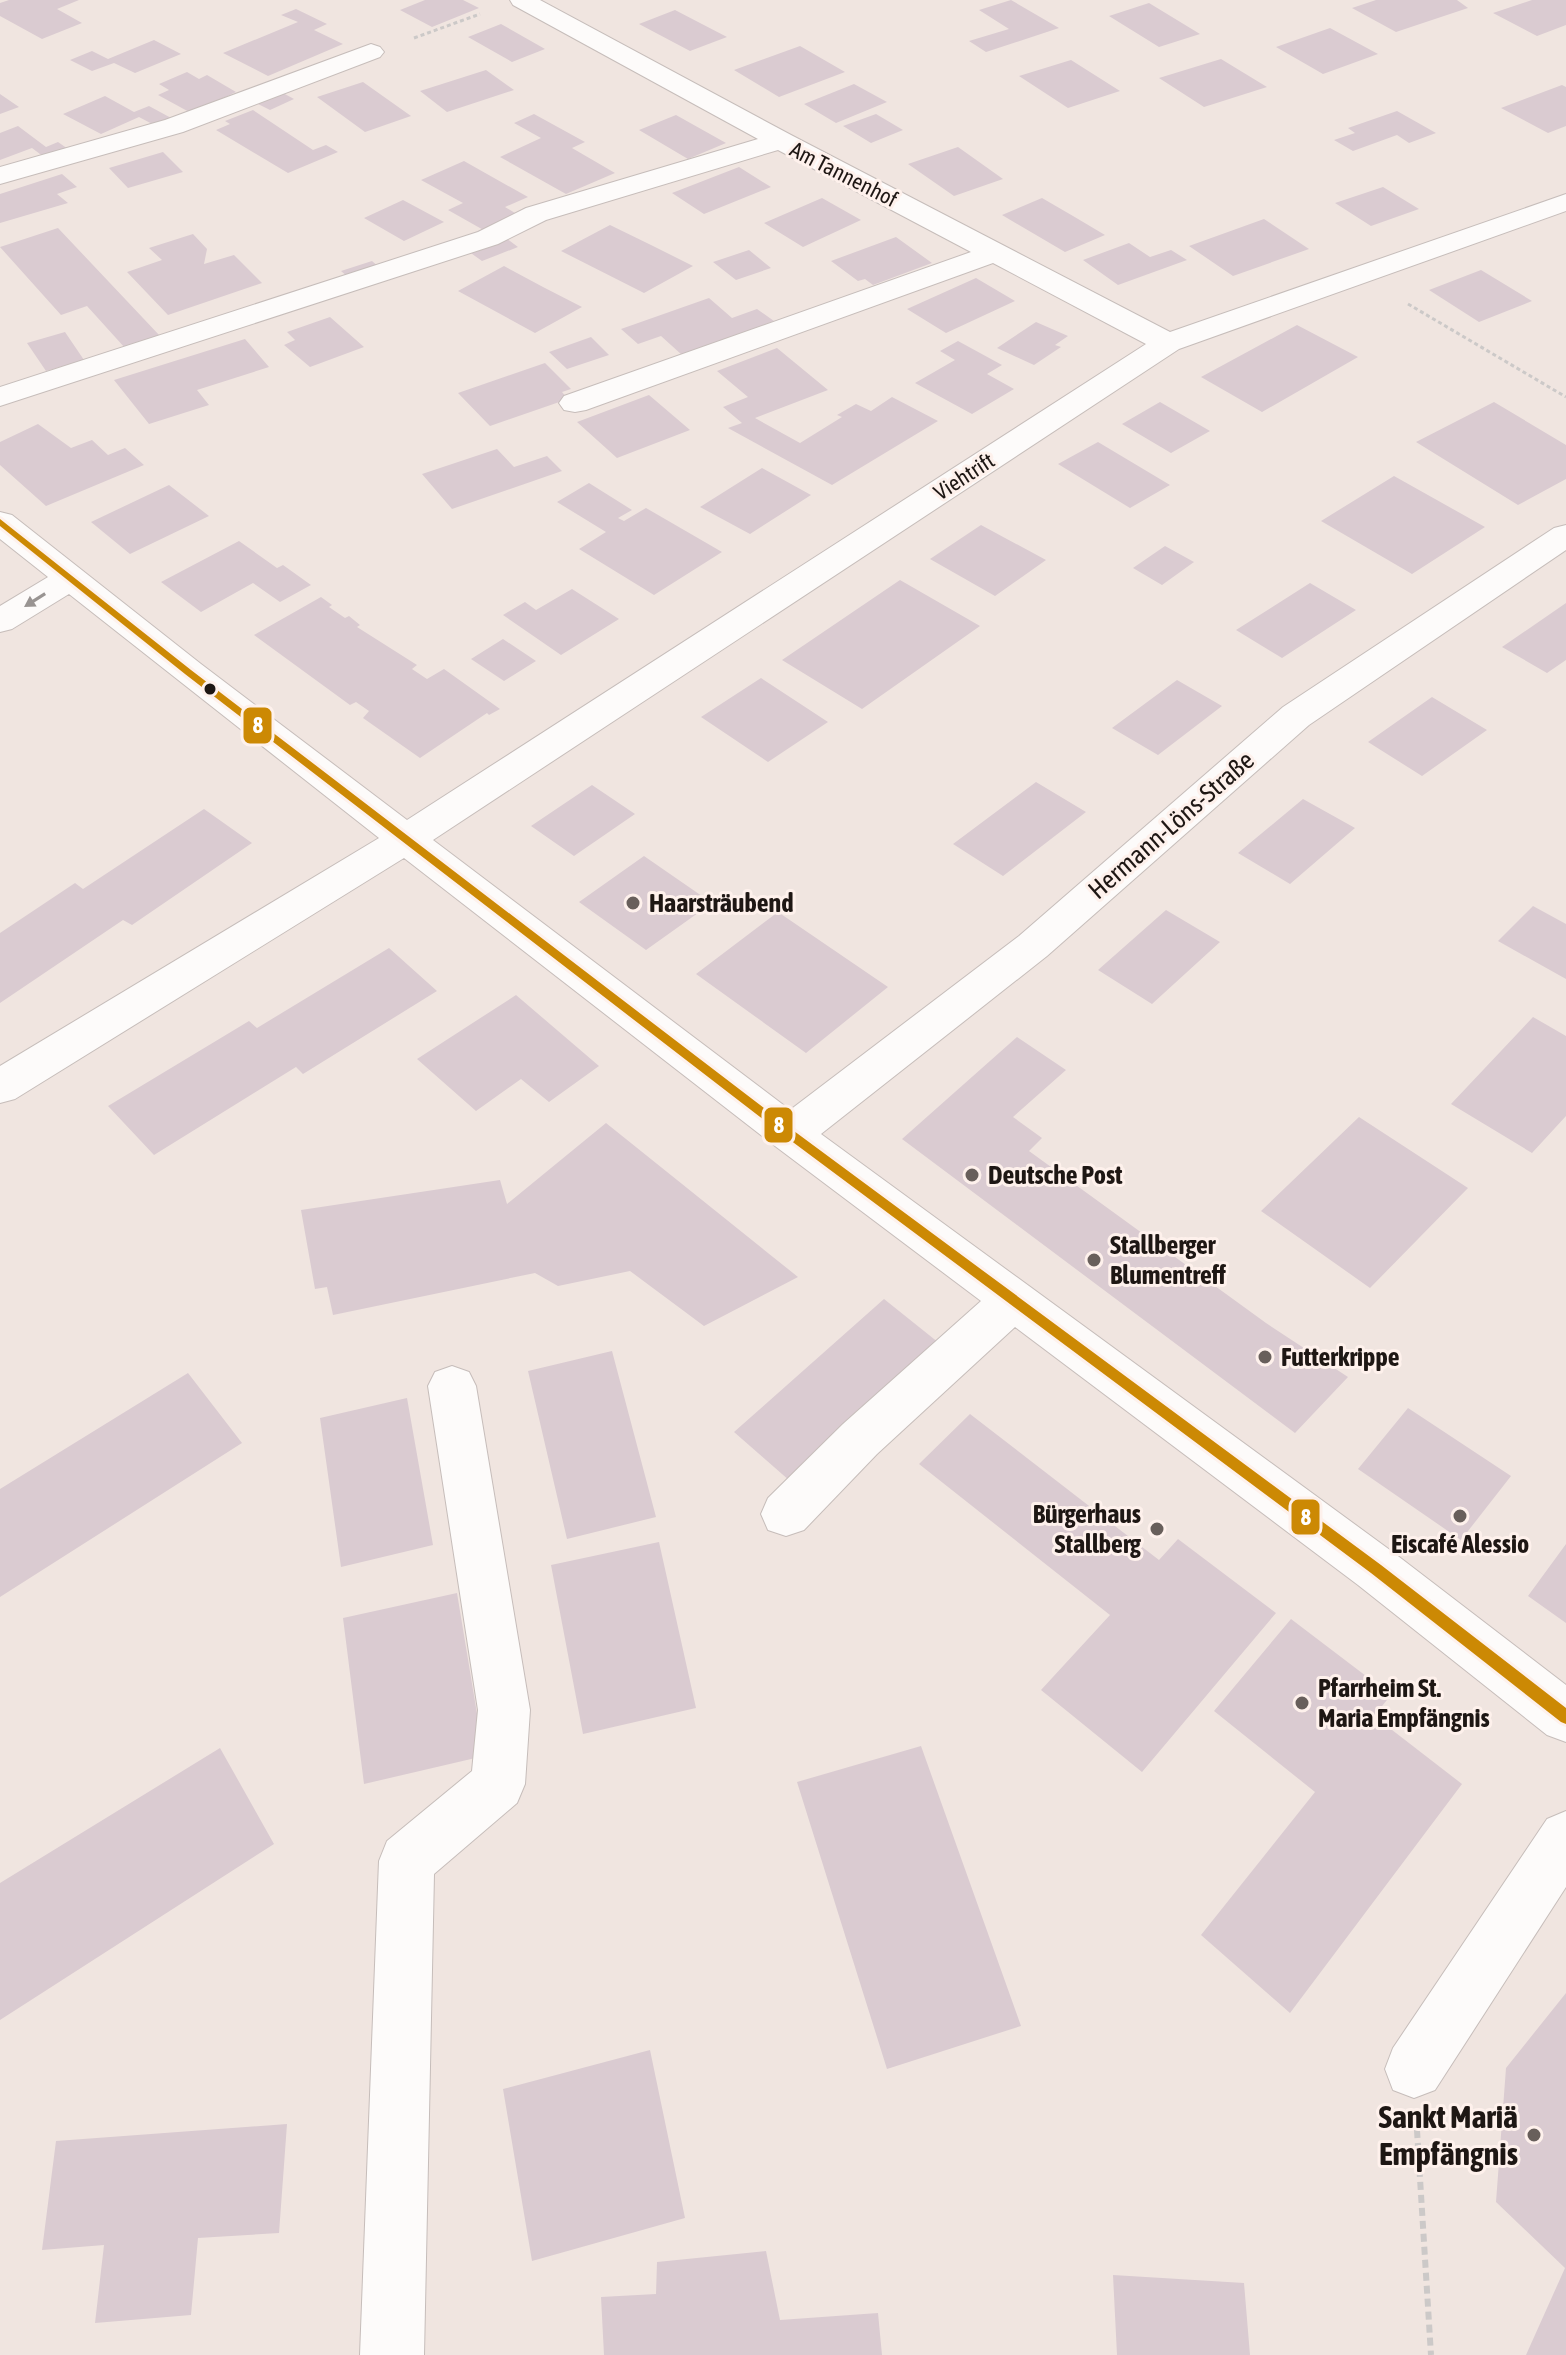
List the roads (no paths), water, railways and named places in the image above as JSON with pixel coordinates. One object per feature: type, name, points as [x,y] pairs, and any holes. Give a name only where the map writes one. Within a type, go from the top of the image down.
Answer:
[{"type":"street","name":"Am Tannenhof","points":[[522,0],[781,141],[1168,343]]},
{"type":"street","points":[[0,176],[174,126],[371,52]]},
{"type":"street","points":[[0,397],[488,238],[536,214],[781,141]]},
{"type":"street","name":"Viehtrift","points":[[0,1087],[405,840],[1168,343],[1566,202]]},
{"type":"street","points":[[575,403],[995,253]]},
{"type":"street","points":[[0,522],[405,840],[790,1134],[1376,1569],[1566,1717]]},
{"type":"street","name":"Hermann-Löns-Straße","points":[[790,1134],[1033,946],[1296,716],[1566,535]]},
{"type":"street","points":[[0,621],[69,579]]},
{"type":"street","points":[[786,1514],[860,1439],[1014,1300]]},
{"type":"street","points":[[392,2355],[407,1861],[498,1784],[504,1710],[452,1386]]},
{"type":"street","points":[[1414,2069],[1566,1838]]},
{"type":"place","name":"Haarsträubend","points":[[633,903]]},
{"type":"place","name":"Deutsche Post","points":[[972,1175]]},
{"type":"place","name":"Stallberger Blumentreff","points":[[1094,1260]]},
{"type":"place","name":"Futterkrippe","points":[[1265,1357]]},
{"type":"place","name":"Eiscafé Alessio","points":[[1460,1516]]},
{"type":"place","name":"Bürgerhaus Stallberg","points":[[1157,1529]]},
{"type":"place","name":"Pfarrheim St. Maria Empfängnis","points":[[1302,1703]]},
{"type":"place","name":"Sankt Mariä Empfängnis","points":[[1534,2135]]}]
